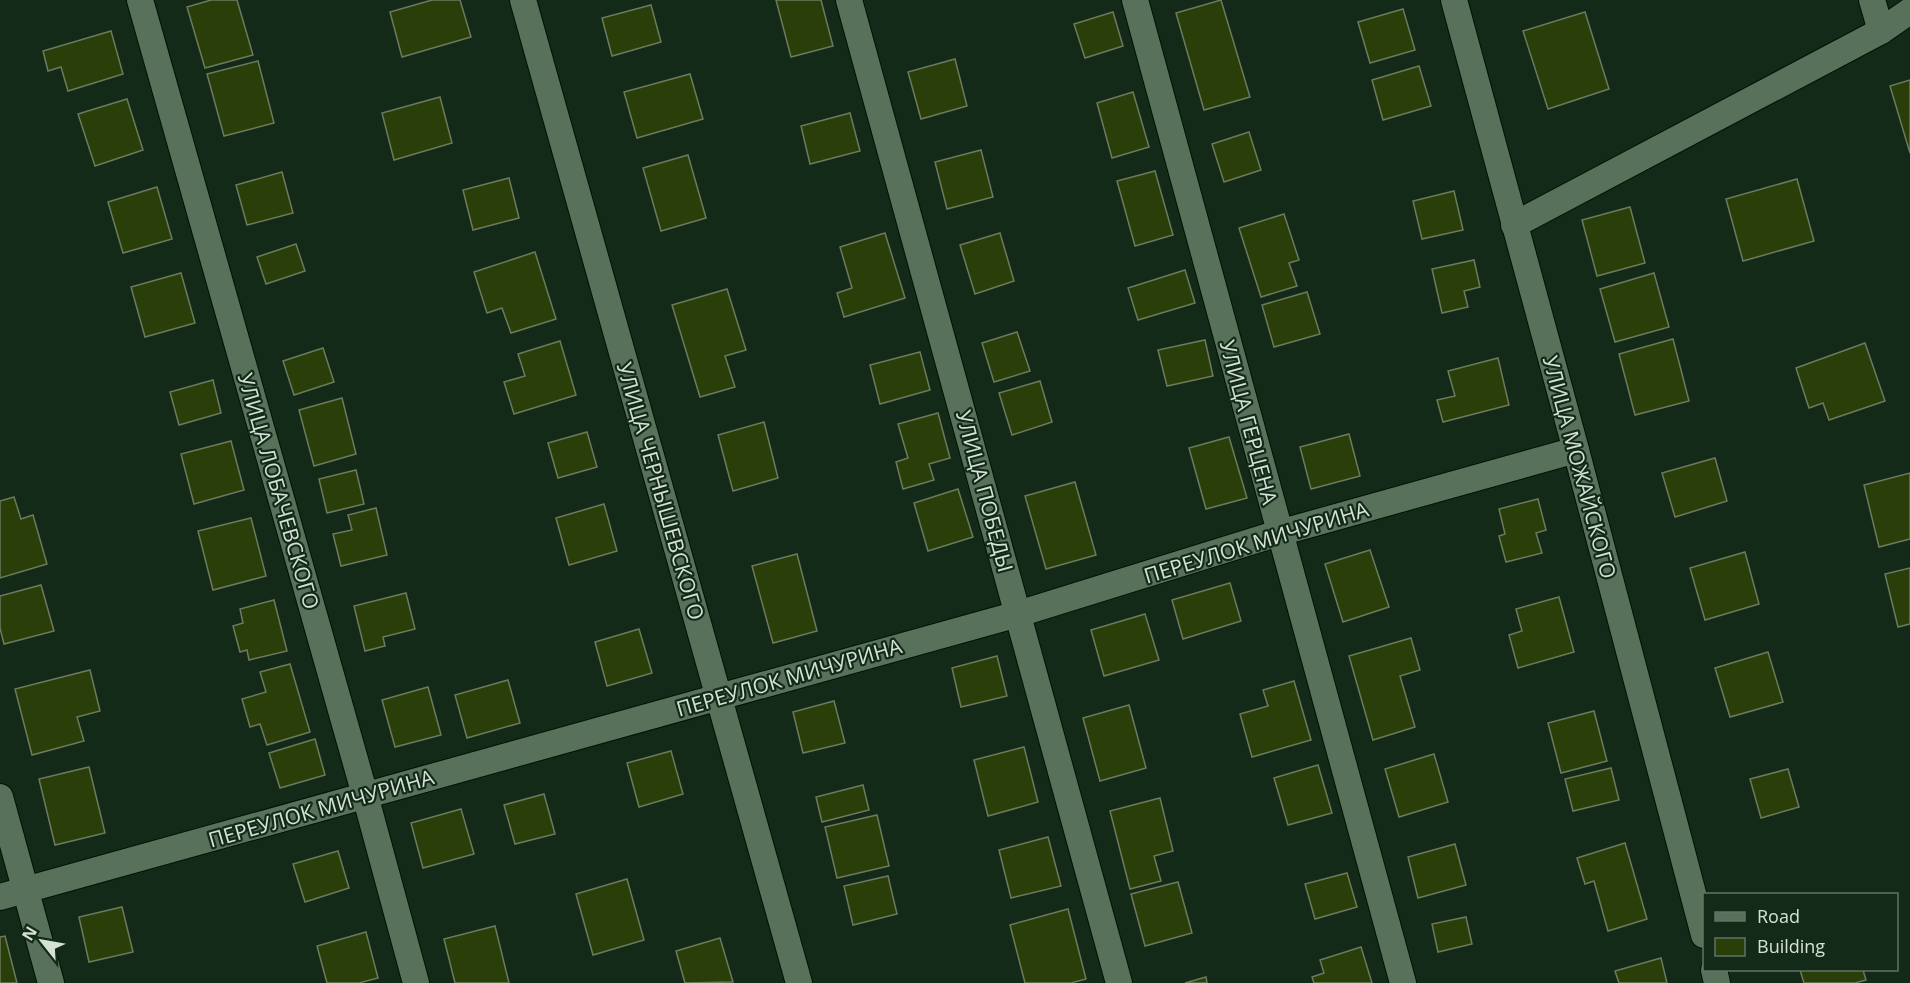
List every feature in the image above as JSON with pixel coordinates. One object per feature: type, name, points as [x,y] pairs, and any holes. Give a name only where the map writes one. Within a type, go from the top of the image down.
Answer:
[{"type":"street","name":"УЛИЦА ЛОБАЧЕВСКОГО","points":[[140,0],[416,983]]},
{"type":"street","name":"УЛИЦА ЧЕРНЫШЕВСКОГО","points":[[524,0],[799,983]]},
{"type":"street","name":"УЛИЦА ПОБЕДЫ","points":[[849,0],[1119,983]]},
{"type":"street","name":"УЛИЦА ГЕРЦЕНА","points":[[1135,0],[1403,983]]},
{"type":"street","name":"УЛИЦА МОЖАЙСКОГО","points":[[1454,0],[1703,930]]},
{"type":"street","points":[[1872,0],[1881,31]]},
{"type":"street","points":[[1515,225],[1881,31],[1910,11]]},
{"type":"street","name":"ПЕРЕУЛОК МИЧУРИНА","points":[[0,897],[1018,614],[1279,533],[1576,450]]},
{"type":"street","points":[[0,797],[51,983]]},
{"type":"building","points":[[211,0],[237,0],[253,55],[205,68],[187,7]]},
{"type":"building","points":[[432,0],[460,0],[471,37],[402,57],[390,12]]},
{"type":"building","points":[[776,0],[821,0],[833,46],[791,57]]},
{"type":"building","points":[[1221,0],[1250,97],[1204,110],[1176,13]]},
{"type":"building","points":[[651,5],[661,42],[612,56],[602,18]]},
{"type":"building","points":[[1403,9],[1415,50],[1370,63],[1358,22]]},
{"type":"building","points":[[1113,12],[1123,46],[1085,58],[1074,24]]},
{"type":"building","points":[[1585,12],[1609,89],[1548,109],[1523,31]]},
{"type":"building","points":[[111,31],[123,74],[68,91],[61,67],[48,71],[43,51]]},
{"type":"building","points":[[955,59],[967,106],[921,119],[908,72]]},
{"type":"building","points":[[258,61],[274,123],[224,136],[207,74]]},
{"type":"building","points":[[1419,66],[1431,106],[1383,120],[1372,80]]},
{"type":"building","points":[[690,74],[703,119],[637,138],[624,92]]},
{"type":"building","points":[[1910,80],[1910,153],[1890,86]]},
{"type":"building","points":[[1133,92],[1149,147],[1112,158],[1097,103]]},
{"type":"building","points":[[440,97],[452,143],[394,160],[382,113]]},
{"type":"building","points":[[127,99],[143,150],[95,166],[78,114]]},
{"type":"building","points":[[850,113],[860,151],[810,164],[801,126]]},
{"type":"building","points":[[1249,132],[1261,170],[1224,182],[1212,144]]},
{"type":"building","points":[[981,150],[993,197],[947,209],[935,162]]},
{"type":"building","points":[[688,155],[706,218],[661,231],[643,168]]},
{"type":"building","points":[[1155,171],[1173,235],[1135,246],[1117,181]]},
{"type":"building","points":[[282,172],[293,213],[247,225],[236,185]]},
{"type":"building","points":[[509,178],[519,218],[473,230],[463,190]]},
{"type":"building","points":[[1797,179],[1814,241],[1743,261],[1726,199]]},
{"type":"building","points":[[157,187],[172,239],[123,253],[108,202]]},
{"type":"building","points":[[1454,191],[1463,230],[1422,239],[1413,201]]},
{"type":"building","points":[[1630,207],[1645,263],[1597,276],[1582,220]]},
{"type":"building","points":[[1284,214],[1299,260],[1289,263],[1297,286],[1261,297],[1239,228]]},
{"type":"building","points":[[885,233],[905,298],[844,317],[837,293],[852,288],[840,247]]},
{"type":"building","points":[[1000,233],[1014,281],[975,294],[960,245]]},
{"type":"building","points":[[296,244],[305,271],[266,284],[257,257]]},
{"type":"building","points":[[535,252],[556,319],[511,333],[502,308],[487,313],[474,272]]},
{"type":"building","points":[[1474,260],[1480,287],[1464,291],[1468,307],[1442,313],[1432,269]]},
{"type":"building","points":[[1185,270],[1195,303],[1138,320],[1128,288]]},
{"type":"building","points":[[181,273],[195,323],[145,337],[131,287]]},
{"type":"building","points":[[1654,273],[1669,327],[1615,342],[1600,289]]},
{"type":"building","points":[[727,289],[746,350],[725,356],[735,387],[700,397],[672,305]]},
{"type":"building","points":[[1307,292],[1320,334],[1274,347],[1262,305]]},
{"type":"building","points":[[1017,332],[1030,371],[994,382],[982,343]]},
{"type":"building","points":[[1673,339],[1689,401],[1635,415],[1619,354]]},
{"type":"building","points":[[1205,340],[1213,376],[1167,386],[1158,350]]},
{"type":"building","points":[[560,341],[576,395],[514,414],[504,382],[525,376],[518,354]]},
{"type":"building","points":[[1865,343],[1885,401],[1829,420],[1823,403],[1809,408],[1796,368]]},
{"type":"building","points":[[323,348],[334,382],[294,395],[283,361]]},
{"type":"building","points":[[920,352],[930,390],[880,404],[870,365]]},
{"type":"building","points":[[1498,358],[1509,405],[1443,422],[1437,400],[1455,396],[1448,371]]},
{"type":"building","points":[[213,380],[221,413],[179,425],[170,392]]},
{"type":"building","points":[[1040,381],[1052,422],[1012,435],[999,393]]},
{"type":"building","points":[[342,398],[356,454],[314,466],[299,410]]},
{"type":"building","points":[[938,413],[950,458],[929,464],[934,480],[903,489],[896,462],[908,458],[898,424]]},
{"type":"building","points":[[764,422],[778,478],[733,491],[718,435]]},
{"type":"building","points":[[587,432],[597,467],[558,478],[548,443]]},
{"type":"building","points":[[1349,434],[1360,476],[1311,489],[1300,447]]},
{"type":"building","points":[[1229,437],[1247,498],[1206,509],[1189,448]]},
{"type":"building","points":[[231,441],[244,490],[194,504],[181,454]]},
{"type":"building","points":[[1715,458],[1727,501],[1675,517],[1662,473]]},
{"type":"building","points":[[356,470],[364,504],[327,513],[319,479]]},
{"type":"building","points":[[1910,473],[1910,539],[1879,547],[1864,485]]},
{"type":"building","points":[[1075,482],[1096,555],[1046,569],[1025,496]]},
{"type":"building","points":[[958,489],[973,537],[928,551],[914,503]]},
{"type":"building","points":[[14,497],[21,519],[33,515],[47,564],[0,578],[0,501]]},
{"type":"building","points":[[1538,499],[1546,530],[1536,533],[1542,553],[1506,562],[1499,536],[1505,534],[1499,509]]},
{"type":"building","points":[[604,504],[617,551],[569,565],[556,518]]},
{"type":"building","points":[[376,508],[387,555],[341,566],[333,534],[352,530],[348,515]]},
{"type":"building","points":[[251,518],[266,576],[213,590],[198,531]]},
{"type":"building","points":[[1370,550],[1389,607],[1343,622],[1325,564]]},
{"type":"building","points":[[1745,552],[1759,604],[1705,620],[1690,568]]},
{"type":"building","points":[[797,554],[817,631],[773,643],[752,566]]},
{"type":"building","points":[[1910,568],[1910,624],[1898,627],[1885,574]]},
{"type":"building","points":[[1230,583],[1241,621],[1183,639],[1172,600]]},
{"type":"building","points":[[41,585],[54,631],[4,644],[0,628],[0,596]]},
{"type":"building","points":[[406,593],[415,629],[383,637],[385,646],[365,651],[354,606]]},
{"type":"building","points":[[1559,597],[1574,652],[1518,668],[1509,635],[1522,631],[1516,609]]},
{"type":"building","points":[[274,600],[287,651],[249,660],[247,650],[240,652],[233,626],[243,623],[240,609]]},
{"type":"building","points":[[1145,614],[1159,660],[1104,676],[1091,630]]},
{"type":"building","points":[[639,629],[652,673],[607,686],[595,642]]},
{"type":"building","points":[[1411,638],[1420,670],[1400,676],[1415,727],[1373,740],[1349,656]]},
{"type":"building","points":[[1768,652],[1783,702],[1730,717],[1715,668]]},
{"type":"building","points":[[997,656],[1007,696],[961,707],[952,668]]},
{"type":"building","points":[[290,664],[310,732],[267,745],[260,724],[250,727],[242,699],[266,692],[260,672]]},
{"type":"building","points":[[90,670],[100,711],[77,717],[84,741],[32,755],[15,689]]},
{"type":"building","points":[[508,680],[520,723],[467,738],[455,695]]},
{"type":"building","points":[[1294,681],[1311,740],[1252,757],[1240,714],[1268,706],[1263,690]]},
{"type":"building","points":[[428,687],[441,735],[395,747],[382,700]]},
{"type":"building","points":[[834,701],[845,743],[803,753],[793,712]]},
{"type":"building","points":[[1129,705],[1146,768],[1100,781],[1083,718]]},
{"type":"building","points":[[1594,711],[1607,761],[1561,773],[1548,723]]},
{"type":"building","points":[[315,739],[325,775],[280,788],[269,753]]},
{"type":"building","points":[[1024,747],[1038,802],[988,816],[974,760]]},
{"type":"building","points":[[671,751],[683,794],[639,807],[627,763]]},
{"type":"building","points":[[1434,754],[1448,802],[1399,817],[1385,769]]},
{"type":"building","points":[[1318,765],[1332,813],[1288,825],[1274,778]]},
{"type":"building","points":[[89,767],[105,833],[55,845],[39,779]]},
{"type":"building","points":[[1611,768],[1619,800],[1573,811],[1565,779]]},
{"type":"building","points":[[1788,769],[1799,807],[1761,818],[1750,779]]},
{"type":"building","points":[[863,785],[869,810],[822,822],[816,797]]},
{"type":"building","points":[[544,794],[555,834],[515,844],[504,805]]},
{"type":"building","points":[[1160,798],[1173,851],[1154,856],[1161,881],[1130,889],[1110,811]]},
{"type":"building","points":[[461,809],[474,854],[423,868],[411,823]]},
{"type":"building","points":[[877,815],[889,866],[837,878],[825,827]]},
{"type":"building","points":[[1048,837],[1061,886],[1011,898],[999,850]]},
{"type":"building","points":[[1625,843],[1647,919],[1608,931],[1594,881],[1585,884],[1577,858]]},
{"type":"building","points":[[1455,844],[1466,885],[1418,898],[1408,857]]},
{"type":"building","points":[[338,851],[349,888],[305,902],[293,864]]},
{"type":"building","points":[[1347,873],[1357,907],[1315,919],[1305,884]]},
{"type":"building","points":[[888,876],[897,914],[853,925],[844,886]]},
{"type":"building","points":[[627,879],[644,940],[593,955],[576,894]]},
{"type":"building","points":[[1178,882],[1192,933],[1145,946],[1131,894]]},
{"type":"building","points":[[122,907],[133,952],[89,962],[79,917]]},
{"type":"building","points":[[1068,909],[1086,979],[1071,983],[1025,983],[1010,925]]},
{"type":"building","points":[[1466,917],[1472,944],[1438,952],[1432,924]]},
{"type":"building","points":[[495,926],[509,983],[455,983],[444,939]]},
{"type":"building","points":[[366,932],[378,978],[359,983],[327,983],[317,946]]},
{"type":"building","points":[[5,936],[17,983],[0,983],[0,937]]},
{"type":"building","points":[[720,938],[733,982],[685,983],[676,951]]},
{"type":"building","points":[[1361,947],[1372,983],[1314,983],[1312,977],[1324,973],[1320,960]]},
{"type":"building","points":[[1661,958],[1667,983],[1619,983],[1615,971]]},
{"type":"building","points":[[1800,971],[1863,971],[1866,980],[1855,983],[1804,983]]},
{"type":"building","points":[[1206,977],[1207,983],[1185,983]]}]
